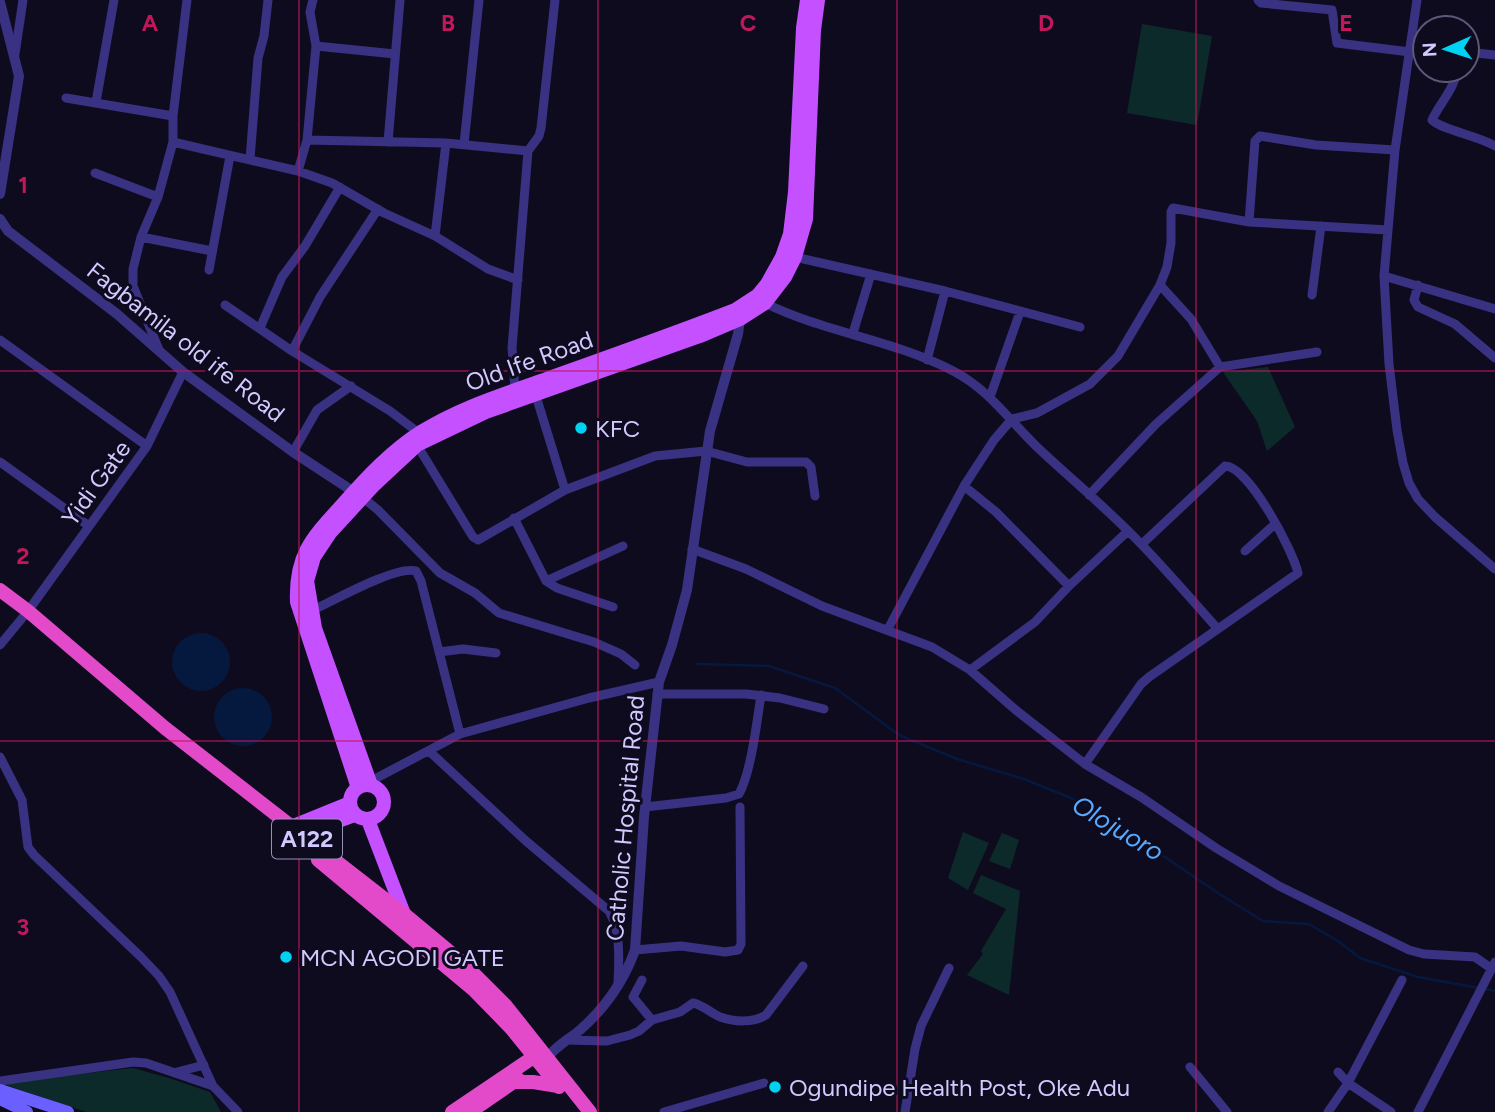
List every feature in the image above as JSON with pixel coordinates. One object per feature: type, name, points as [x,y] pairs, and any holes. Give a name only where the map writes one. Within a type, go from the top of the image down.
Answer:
[{"type":"highway","name":"A122","points":[[0,590],[290,832],[475,991],[543,1056],[558,1086],[579,1112]]},
{"type":"highway","name":"A122","points":[[0,599],[26,614]]},
{"type":"highway","name":"A122","points":[[290,832],[404,914],[493,992],[590,1112]]},
{"type":"highway","points":[[470,1112],[509,1079],[515,1046],[511,1028]]},
{"type":"highway","points":[[452,1112],[543,1056]]},
{"type":"highway","points":[[509,1079],[558,1086]]},
{"type":"main road","name":"Old Ife Road","points":[[366,785],[311,611],[307,581],[314,557],[358,495],[368,476],[418,439],[515,390],[735,310],[758,295],[782,257],[792,219],[807,0]]},
{"type":"main road","name":"Old Ife Road","points":[[484,406],[536,396],[740,320],[765,303],[785,277],[795,257],[806,219],[814,30],[818,0]]},
{"type":"main road","name":"Old Ife Road","points":[[357,813],[376,817],[384,806],[382,793],[366,785],[304,625],[297,602],[296,580],[299,566],[310,543],[358,495]]},
{"type":"main road","points":[[366,785],[351,794],[357,813],[404,914]]},
{"type":"main road","points":[[290,832],[357,813]]},
{"type":"main road","points":[[0,1090],[68,1112]]},
{"type":"main road","points":[[0,1100],[27,1112]]},
{"type":"street","points":[[15,54],[23,0]]},
{"type":"street","points":[[96,102],[114,0]]},
{"type":"street","points":[[159,350],[133,286],[133,269],[141,237],[158,197],[173,142],[173,116],[187,0]]},
{"type":"street","points":[[250,159],[258,58],[264,36],[268,0]]},
{"type":"street","points":[[298,171],[307,140],[316,46],[310,12],[313,0]]},
{"type":"street","points":[[388,142],[400,0]]},
{"type":"street","points":[[464,144],[479,0]]},
{"type":"street","points":[[515,390],[512,348],[528,151],[539,136],[541,128],[555,0]]},
{"type":"street","points":[[1258,0],[1261,4],[1332,10],[1337,43],[1411,51],[1395,150],[1384,276],[1389,364],[1397,430],[1409,483],[1418,499],[1495,568]]},
{"type":"street","points":[[0,2],[2,20],[15,54],[19,76],[0,194]]},
{"type":"street","points":[[316,46],[395,54]]},
{"type":"street","points":[[1454,84],[1440,102],[1432,120],[1437,125],[1463,132],[1495,146]]},
{"type":"street","points":[[66,98],[173,116]]},
{"type":"street","points":[[0,127],[10,135]]},
{"type":"street","points":[[1249,222],[1255,141],[1260,136],[1316,145],[1395,150]]},
{"type":"street","points":[[307,140],[446,143],[528,151]]},
{"type":"street","points":[[173,142],[298,171],[340,187],[378,209],[435,236],[488,269],[518,279]]},
{"type":"street","points":[[435,236],[446,143]]},
{"type":"street","points":[[209,270],[230,156]]},
{"type":"street","points":[[94,173],[158,197]]},
{"type":"street","points":[[260,328],[282,277],[305,246],[340,187]]},
{"type":"street","points":[[888,629],[964,486],[989,446],[1012,419],[1037,413],[1090,384],[1118,356],[1160,285],[1170,256],[1173,208],[1249,222],[1388,230]]},
{"type":"street","points":[[292,351],[320,297],[378,209]]},
{"type":"street","name":"Fagbamila old ife Road","points":[[1,223],[117,314],[183,372],[293,452],[358,495]]},
{"type":"street","points":[[1312,295],[1321,226]]},
{"type":"street","points":[[141,237],[212,251]]},
{"type":"street","points":[[795,257],[945,291],[1080,327]]},
{"type":"street","points":[[853,333],[871,274]]},
{"type":"street","points":[[1384,276],[1495,309]]},
{"type":"street","points":[[1160,285],[1191,319],[1220,367]]},
{"type":"street","points":[[1418,285],[1414,300],[1418,307],[1455,324],[1495,358]]},
{"type":"street","points":[[927,359],[945,291]]},
{"type":"street","points":[[765,303],[788,314],[927,359],[954,372],[990,397],[1034,444],[1142,544],[1217,628]]},
{"type":"street","points":[[225,305],[292,351],[390,411],[418,439],[473,537],[478,540],[484,539],[514,518],[565,490],[655,456],[706,450],[747,462],[806,461],[811,467],[815,496]]},
{"type":"street","points":[[990,397],[1020,312]]},
{"type":"street","name":"Catholic Hospital Road","points":[[543,1056],[594,1017],[618,985],[635,950],[645,807],[659,682],[681,614],[706,450],[740,320]]},
{"type":"street","points":[[0,340],[147,446]]},
{"type":"street","points":[[1089,495],[1156,424],[1220,367],[1317,352]]},
{"type":"street","name":"Yidi Gate","points":[[0,645],[26,614],[147,446],[183,372]]},
{"type":"street","points":[[293,452],[317,410],[351,386]]},
{"type":"street","points":[[536,396],[565,490]]},
{"type":"street","points":[[0,462],[89,526]]},
{"type":"street","points":[[1085,764],[1141,684],[1298,573],[1253,486],[1238,469],[1226,466],[1142,544]]},
{"type":"street","points":[[964,486],[996,512],[1069,586]]},
{"type":"street","points":[[358,495],[378,510],[440,573],[475,593],[499,613],[594,642],[621,654],[635,665]]},
{"type":"street","points":[[514,518],[547,581],[557,588],[613,607]]},
{"type":"street","points":[[1245,551],[1275,524]]},
{"type":"street","points":[[970,670],[1023,633],[1128,531]]},
{"type":"street","points":[[547,581],[609,555],[623,546]]},
{"type":"street","points":[[692,549],[746,569],[822,606],[932,647],[970,670],[1085,764],[1141,797],[1216,848],[1309,901],[1409,950],[1424,954],[1475,957],[1491,970],[1418,1112]]},
{"type":"street","points":[[311,611],[382,578],[409,569],[416,571],[421,581],[460,734]]},
{"type":"street","points":[[439,652],[463,649],[496,653]]},
{"type":"street","points":[[366,785],[460,734],[589,698],[659,682]]},
{"type":"street","points":[[657,694],[718,692],[761,695],[824,709]]},
{"type":"street","points":[[645,807],[726,798],[739,794],[753,744],[761,695]]},
{"type":"street","points":[[429,751],[526,841],[609,911],[615,924],[618,945],[618,985]]},
{"type":"street","points":[[0,757],[22,800],[28,847],[33,855],[159,976],[170,992],[213,1086],[238,1112]]},
{"type":"street","points":[[635,950],[681,946],[725,952],[738,950],[741,944],[740,807]]},
{"type":"street","points":[[566,1040],[607,1041],[639,1031],[652,1020],[680,1012],[697,1003],[722,1017],[751,1021],[760,1019],[766,1015],[803,966]]},
{"type":"street","points":[[905,1112],[921,1026],[949,968]]},
{"type":"street","points":[[642,980],[633,998],[652,1020]]},
{"type":"street","points":[[1328,1112],[1348,1083],[1402,980]]},
{"type":"street","points":[[0,1081],[133,1062],[177,1072],[213,1086]]},
{"type":"street","points":[[177,1072],[204,1065]]},
{"type":"street","points":[[1190,1067],[1227,1112]]},
{"type":"street","points":[[1338,1072],[1348,1083],[1391,1112]]},
{"type":"street","points":[[664,1112],[764,1083]]},
{"type":"green space","points":[[1142,24],[1212,36],[1197,125],[1127,113]]},
{"type":"green space","points":[[1268,367],[1295,427],[1267,451],[1257,421],[1223,372]]},
{"type":"green space","points":[[963,832],[989,843],[968,890],[948,878]]},
{"type":"green space","points":[[1002,833],[1019,840],[1010,869],[989,861]]},
{"type":"green space","points":[[981,875],[1020,891],[1009,995],[967,975],[983,954],[981,951],[1006,909],[973,893]]},
{"type":"green space","points":[[133,1068],[210,1092],[221,1112],[86,1112],[0,1083]]},
{"type":"water","points":[[201,633],[212,635],[225,646],[230,662],[228,673],[217,686],[201,691],[190,689],[177,678],[172,662],[174,651],[185,638]]},
{"type":"water","points":[[237,688],[249,688],[264,696],[272,711],[272,723],[264,738],[249,746],[237,746],[222,738],[214,723],[214,711],[222,696]]},
{"type":"waterway","name":"Olojuoro","points":[[696,664],[769,666],[835,688],[899,735],[957,759],[1024,779],[1088,805],[1263,921],[1309,924],[1360,958],[1418,977],[1479,988]]},
{"type":"waterway","name":"Olojuoro","points":[[1485,989],[1495,991]]},
{"type":"place","name":"KFC","points":[[581,428]]},
{"type":"place","name":"MCN AGODI GATE","points":[[286,957]]},
{"type":"place","name":"Ogundipe Health Post, Oke Adu","points":[[775,1087]]}]
